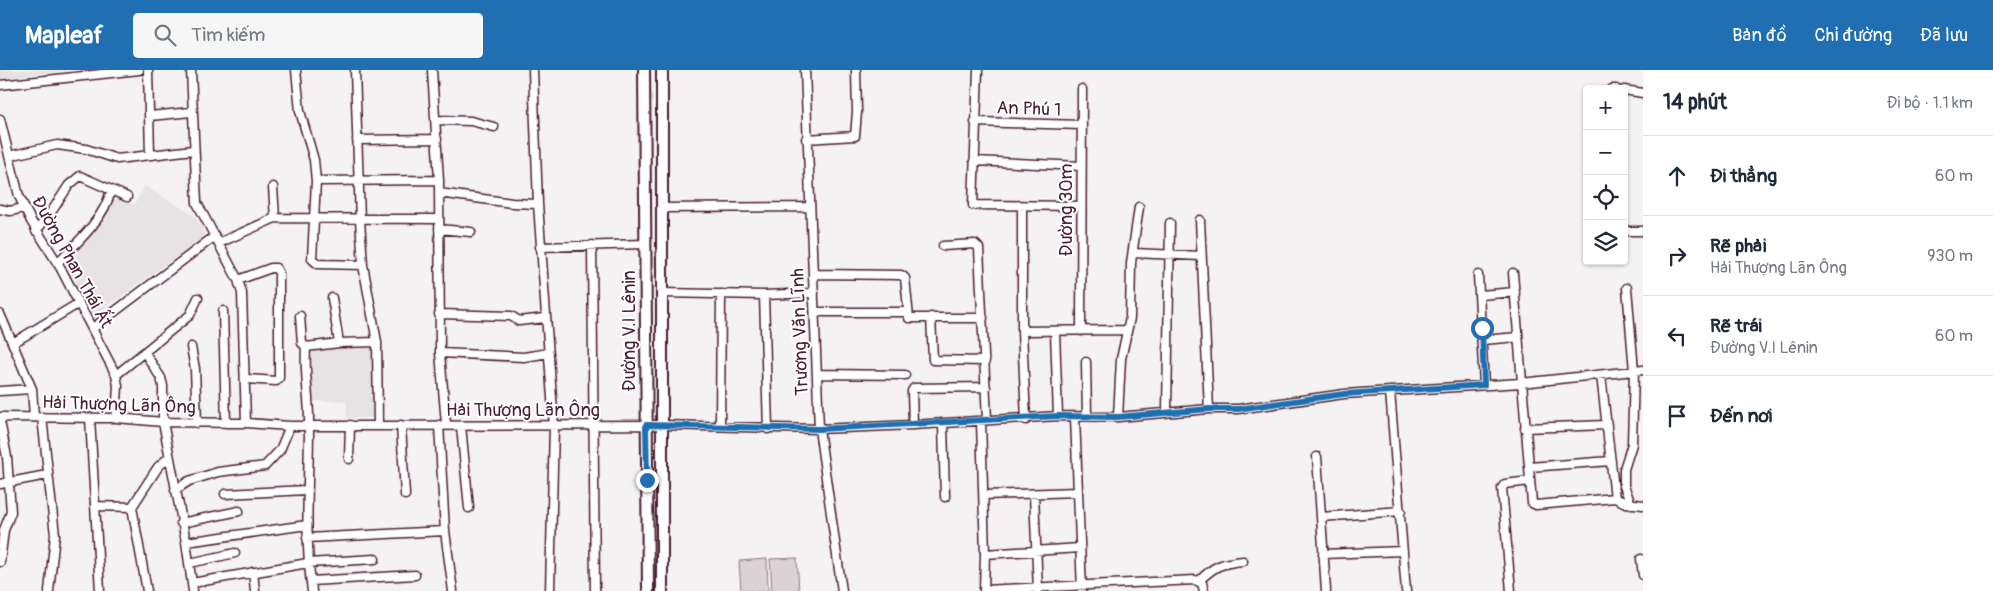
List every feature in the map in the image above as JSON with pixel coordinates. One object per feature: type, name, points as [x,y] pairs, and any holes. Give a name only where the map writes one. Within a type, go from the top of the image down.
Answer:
[{"type":"main road","name":"Đường V.I Lênin","points":[[644,70],[648,591]]},
{"type":"main road","name":"Đường V.I Lênin","points":[[662,70],[662,591]]},
{"type":"street","points":[[0,85],[139,70]]},
{"type":"street","points":[[148,70],[150,155]]},
{"type":"street","points":[[191,70],[191,112],[197,203],[238,280],[242,298],[246,423]]},
{"type":"street","points":[[296,70],[300,111],[313,155],[316,181],[312,256],[314,262],[320,264],[363,265]]},
{"type":"street","points":[[355,70],[360,220],[363,265],[377,342],[378,425]]},
{"type":"street","points":[[432,70],[437,120],[439,180],[439,314],[445,531],[453,591]]},
{"type":"street","points":[[534,70],[540,247],[554,426],[550,591]]},
{"type":"street","name":"Trương Văn Lĩnh","points":[[805,70],[806,139],[819,429],[842,591]]},
{"type":"street","points":[[806,139],[855,136],[857,112],[856,70]]},
{"type":"street","points":[[978,70],[973,205],[1081,206]]},
{"type":"street","name":"Đường 30m","points":[[1080,331],[1082,89]]},
{"type":"street","points":[[1628,91],[1643,94]]},
{"type":"street","points":[[150,116],[191,112]]},
{"type":"street","name":"Đường Phan Thái Ất","points":[[0,119],[19,196],[24,208],[57,263],[116,375],[118,386],[116,418]]},
{"type":"street","points":[[437,120],[471,121],[494,127]]},
{"type":"street","name":"An Phú 1","points":[[975,122],[1082,125]]},
{"type":"street","points":[[357,140],[437,138]]},
{"type":"street","points":[[9,156],[57,145],[86,149],[117,159],[193,150]]},
{"type":"street","points":[[974,161],[1081,166]]},
{"type":"street","points":[[36,230],[50,214],[75,178],[80,176],[127,198]]},
{"type":"street","points":[[316,181],[439,180]]},
{"type":"street","points":[[273,186],[274,218]]},
{"type":"street","points":[[57,263],[97,218],[108,202],[111,190]]},
{"type":"street","points":[[439,193],[538,204]]},
{"type":"street","points":[[1022,206],[1022,331],[1026,420]]},
{"type":"street","points":[[661,208],[809,207]]},
{"type":"street","points":[[1118,417],[1121,359],[1127,330],[1133,253],[1140,207]]},
{"type":"street","points":[[0,209],[10,211],[24,208]]},
{"type":"street","points":[[92,328],[217,239],[274,218],[438,219]]},
{"type":"street","points":[[1200,220],[1209,409]]},
{"type":"street","points":[[1167,412],[1168,254],[1170,223]]},
{"type":"street","points":[[439,229],[472,232]]},
{"type":"street","points":[[1628,231],[1643,231]]},
{"type":"street","points":[[540,247],[645,244]]},
{"type":"street","points":[[943,246],[975,244],[978,246],[986,362],[984,591],[1082,588],[1199,581],[1211,568],[1228,562],[1243,561]]},
{"type":"street","points":[[592,246],[596,591]]},
{"type":"street","points":[[1133,253],[1201,256]]},
{"type":"street","points":[[238,280],[271,268],[276,268],[279,273],[279,378],[276,381],[246,380]]},
{"type":"street","points":[[1513,273],[1532,502],[1535,505],[1615,498],[1631,504],[1643,504]]},
{"type":"street","points":[[812,274],[902,275],[905,278],[907,312],[911,319],[931,317],[983,318]]},
{"type":"street","points":[[1478,275],[1484,385]]},
{"type":"street","points":[[1627,288],[1634,371],[1632,447],[1624,469],[1624,486],[1631,504]]},
{"type":"street","points":[[1480,295],[1515,292]]},
{"type":"street","points":[[662,293],[764,295],[814,293]]},
{"type":"street","points":[[720,426],[721,294]]},
{"type":"street","points":[[764,295],[768,429]]},
{"type":"street","points":[[116,375],[190,315],[198,298]]},
{"type":"street","points":[[332,298],[339,343]]},
{"type":"street","points":[[13,343],[79,303]]},
{"type":"street","points":[[223,311],[226,423]]},
{"type":"street","points":[[815,312],[907,312]]},
{"type":"street","points":[[0,314],[32,389],[38,417],[54,535],[49,591]]},
{"type":"street","points":[[439,314],[511,316],[519,321],[545,318]]},
{"type":"street","points":[[300,316],[302,343],[306,347],[309,426],[307,524],[308,562],[312,591]]},
{"type":"street","points":[[931,317],[933,360],[986,362]]},
{"type":"street","points":[[1022,331],[1127,330]]},
{"type":"street","points":[[1055,332],[1058,416]]},
{"type":"street","points":[[1483,340],[1518,337]]},
{"type":"street","points":[[306,347],[339,343],[377,342]]},
{"type":"street","points":[[191,347],[195,369],[197,423]]},
{"type":"street","points":[[145,353],[162,381],[163,422],[168,458],[190,563],[192,587],[253,572],[308,562],[375,559]]},
{"type":"street","points":[[440,353],[524,357],[549,353]]},
{"type":"street","points":[[1086,362],[1087,416]]},
{"type":"street","name":"Hải Thượng Lãn Ông","points":[[0,417],[116,418],[163,422],[246,423],[290,426],[662,425],[819,429],[913,426],[984,420],[1026,420],[1058,416],[1118,417],[1209,409],[1238,409],[1344,394],[1521,383],[1643,370]]},
{"type":"street","points":[[817,374],[905,375]]},
{"type":"street","points":[[1601,375],[1615,498]]},
{"type":"street","points":[[913,426],[912,391],[914,388],[986,387]]},
{"type":"street","points":[[0,391],[32,389]]},
{"type":"street","points":[[1390,391],[1406,591],[1396,591]]},
{"type":"street","points":[[1075,417],[1082,588]]},
{"type":"street","points":[[90,418],[98,540],[97,570],[100,591]]},
{"type":"street","points":[[0,421],[10,483],[11,515],[4,530],[0,562]]},
{"type":"street","points":[[943,424],[945,497]]},
{"type":"street","points":[[349,459],[350,425]]},
{"type":"street","points":[[401,425],[405,495]]},
{"type":"street","points":[[1526,428],[1607,425]]},
{"type":"street","points":[[175,490],[189,481],[218,472],[265,466],[280,450],[290,426]]},
{"type":"street","points":[[461,426],[468,508]]},
{"type":"street","points":[[1317,457],[1326,591]]},
{"type":"street","points":[[147,591],[132,507],[158,467],[168,458]]},
{"type":"street","points":[[1529,467],[1611,461]]},
{"type":"street","points":[[0,484],[47,475]]},
{"type":"street","points":[[1511,591],[1502,488],[1505,484],[1530,481]]},
{"type":"street","points":[[225,494],[307,490]]},
{"type":"street","points":[[984,495],[1078,492]]},
{"type":"street","points":[[1034,494],[1038,590]]},
{"type":"street","points":[[96,506],[132,507]]},
{"type":"street","points":[[181,523],[239,511]]},
{"type":"street","points":[[1321,517],[1401,511]]},
{"type":"street","points":[[186,542],[307,524]]},
{"type":"street","points":[[308,538],[445,531]]},
{"type":"street","points":[[985,554],[1080,548]]},
{"type":"street","points":[[1323,554],[1403,550]]},
{"type":"street","points":[[190,563],[235,553]]},
{"type":"street","points":[[1641,559],[1643,575]]},
{"type":"street","points":[[253,572],[256,591]]},
{"type":"street","points":[[311,581],[415,576]]},
{"type":"street","points":[[1199,581],[1203,585],[1204,591]]},
{"type":"shaded area","points":[[0,70],[67,70],[0,79]]},
{"type":"shaded area","points":[[145,186],[195,216],[204,233],[203,238],[96,314],[91,311],[62,264],[97,224],[115,195],[134,205]]},
{"type":"shaded area","points":[[373,344],[376,418],[347,418],[346,401],[313,401],[311,349]]},
{"type":"shaded area","points":[[797,558],[799,591],[772,591],[770,559]]},
{"type":"shaded area","points":[[767,559],[768,591],[741,591],[739,561]]},
{"type":"route","points":[[647,480],[646,425],[819,429],[913,426],[987,420],[1026,420],[1058,416],[1118,417],[1209,409],[1238,409],[1344,394],[1441,386],[1484,385],[1482,328]]}]
